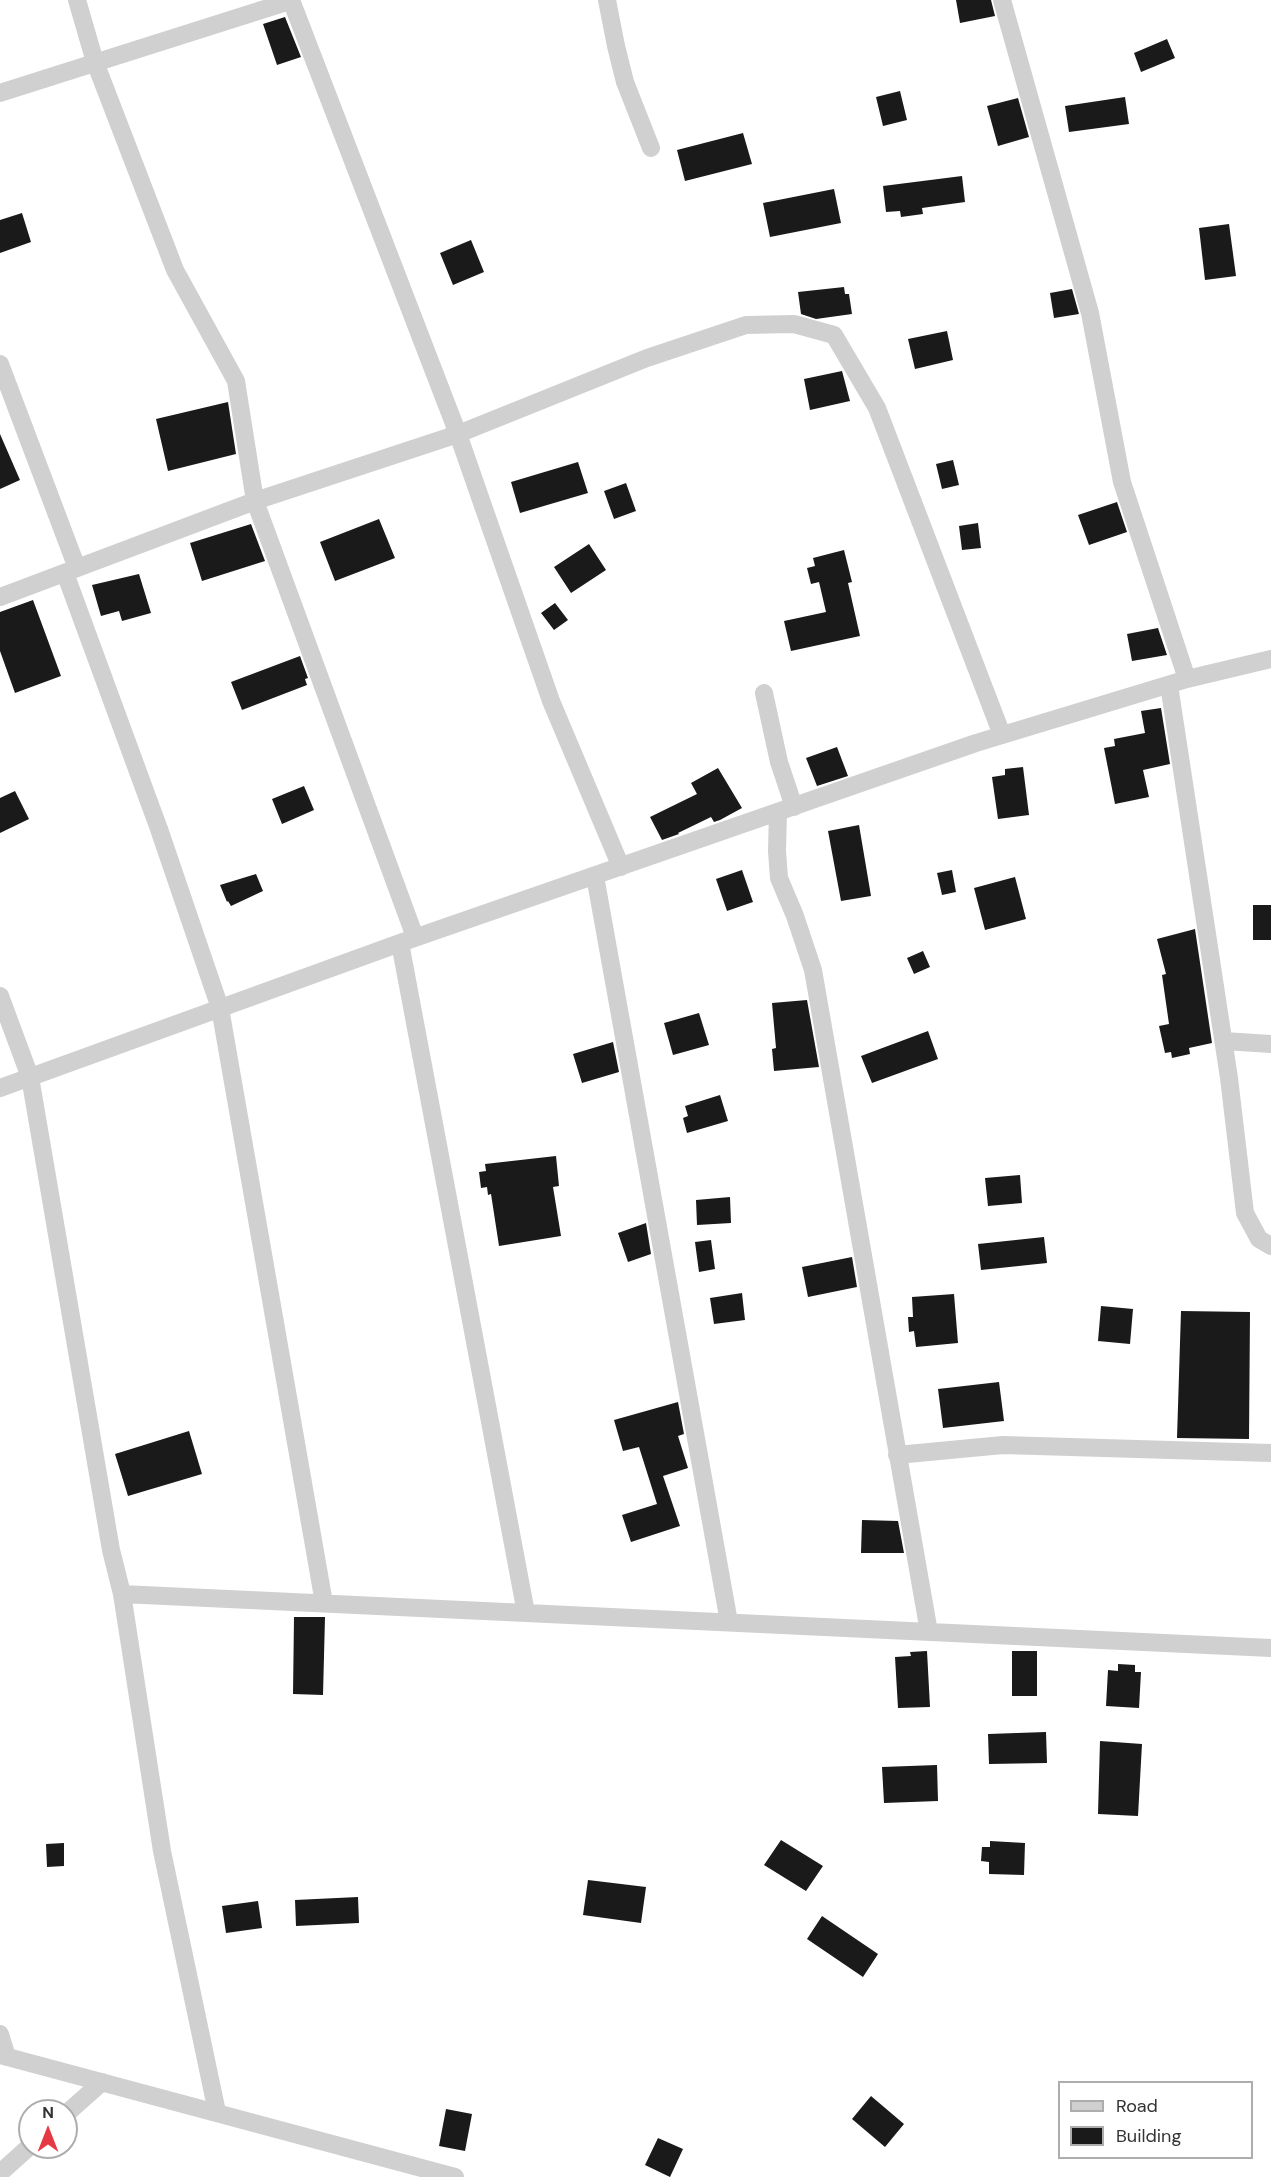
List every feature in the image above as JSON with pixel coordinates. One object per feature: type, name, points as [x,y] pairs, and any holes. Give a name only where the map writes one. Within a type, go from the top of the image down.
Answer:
[{"type":"street","points":[[76,0],[95,62],[175,270],[236,381],[255,501],[407,940],[526,1613]]},
{"type":"street","points":[[0,93],[290,0],[458,434],[551,701],[621,867]]},
{"type":"street","points":[[608,0],[625,82],[651,148]]},
{"type":"street","points":[[1002,0],[1090,313],[1122,482],[1187,679]]},
{"type":"street","points":[[0,597],[255,501],[458,434],[647,358],[746,326],[794,324],[834,335],[877,408],[1002,735]]},
{"type":"street","points":[[0,364],[220,1008],[324,1603]]},
{"type":"street","points":[[0,1088],[407,940],[1002,735],[1187,679],[1271,659]]},
{"type":"street","points":[[1169,685],[1224,1041],[1245,1213],[1259,1239],[1271,1246]]},
{"type":"street","points":[[764,693],[779,762],[786,809],[777,851],[780,878],[813,970],[929,1632]]},
{"type":"street","points":[[595,876],[729,1622]]},
{"type":"street","points":[[0,996],[30,1077],[111,1550],[122,1594],[162,1851],[217,2112]]},
{"type":"street","points":[[1224,1041],[1271,1044]]},
{"type":"street","points":[[897,1455],[1003,1444],[1271,1453]]},
{"type":"street","points":[[122,1594],[1271,1648]]},
{"type":"street","points":[[0,2034],[3,2056],[456,2177]]},
{"type":"street","points":[[78,2103],[102,2082]]},
{"type":"street","points":[[0,2173],[18,2157]]},
{"type":"building","points":[[956,0],[991,0],[995,16],[960,23]]},
{"type":"building","points":[[285,17],[301,57],[277,65],[263,24]]},
{"type":"building","points":[[1167,39],[1175,58],[1141,72],[1134,53]]},
{"type":"building","points":[[900,91],[907,120],[883,126],[876,97]]},
{"type":"building","points":[[1125,97],[1129,124],[1069,132],[1065,106]]},
{"type":"building","points":[[1018,98],[1029,137],[998,146],[987,106]]},
{"type":"building","points":[[743,133],[752,164],[685,181],[677,150]]},
{"type":"building","points":[[962,176],[965,202],[922,208],[923,214],[901,217],[900,211],[886,212],[883,186]]},
{"type":"building","points":[[834,189],[841,223],[770,237],[763,203]]},
{"type":"building","points":[[22,213],[31,242],[0,253],[0,220]]},
{"type":"building","points":[[1229,224],[1236,276],[1205,280],[1199,228]]},
{"type":"building","points":[[471,240],[484,272],[453,285],[440,253]]},
{"type":"building","points":[[844,287],[845,294],[849,294],[852,314],[816,319],[801,314],[798,292]]},
{"type":"building","points":[[1072,289],[1079,314],[1054,318],[1050,293]]},
{"type":"building","points":[[947,331],[953,360],[915,369],[908,339]]},
{"type":"building","points":[[842,371],[850,401],[810,410],[804,379]]},
{"type":"building","points":[[228,402],[236,454],[168,471],[156,419]]},
{"type":"building","points":[[0,434],[20,480],[0,489]]},
{"type":"building","points":[[953,460],[959,485],[942,489],[936,464]]},
{"type":"building","points":[[578,462],[588,493],[520,513],[511,482]]},
{"type":"building","points":[[626,483],[636,511],[614,519],[604,491]]},
{"type":"building","points":[[1117,502],[1127,532],[1089,545],[1078,515]]},
{"type":"building","points":[[379,519],[395,558],[335,581],[320,542]]},
{"type":"building","points":[[978,523],[981,548],[962,550],[959,526]]},
{"type":"building","points":[[251,524],[265,561],[202,581],[190,543]]},
{"type":"building","points":[[589,544],[606,570],[571,593],[554,567]]},
{"type":"building","points":[[844,550],[852,582],[848,583],[860,636],[791,651],[784,621],[826,612],[819,582],[811,584],[807,568],[815,566],[813,558]]},
{"type":"building","points":[[139,574],[151,613],[122,621],[119,611],[101,616],[92,585]]},
{"type":"building","points":[[33,600],[61,676],[15,693],[0,651],[0,612]]},
{"type":"building","points":[[555,603],[568,620],[554,630],[541,613]]},
{"type":"building","points":[[1158,628],[1167,655],[1132,661],[1127,634]]},
{"type":"building","points":[[300,656],[308,678],[305,679],[307,685],[242,710],[231,682]]},
{"type":"building","points":[[1161,708],[1170,764],[1143,770],[1149,797],[1115,804],[1104,748],[1115,746],[1114,739],[1145,733],[1141,711]]},
{"type":"building","points":[[837,747],[848,776],[817,786],[806,758]]},
{"type":"building","points":[[1023,767],[1029,815],[998,819],[992,777],[1005,775],[1005,769]]},
{"type":"building","points":[[718,768],[742,808],[714,822],[711,817],[662,840],[650,817],[697,794],[691,783]]},
{"type":"building","points":[[304,786],[314,810],[282,824],[272,799]]},
{"type":"building","points":[[15,791],[29,819],[0,833],[0,798]]},
{"type":"building","points":[[859,825],[871,896],[841,901],[828,831]]},
{"type":"building","points":[[742,870],[753,902],[727,911],[716,879]]},
{"type":"building","points":[[952,870],[956,892],[942,895],[937,873]]},
{"type":"building","points":[[256,874],[263,891],[231,906],[220,885]]},
{"type":"building","points":[[1015,877],[1026,919],[985,930],[974,888]]},
{"type":"building","points":[[1253,905],[1271,905],[1271,940],[1253,940]]},
{"type":"building","points":[[1195,929],[1212,1043],[1189,1048],[1190,1054],[1172,1058],[1171,1052],[1165,1053],[1159,1026],[1169,1024],[1162,975],[1166,974],[1157,939]]},
{"type":"building","points":[[923,951],[930,967],[914,974],[907,958]]},
{"type":"building","points":[[807,1000],[819,1067],[774,1071],[772,1049],[776,1048],[772,1003]]},
{"type":"building","points":[[699,1013],[709,1045],[673,1055],[664,1023]]},
{"type":"building","points":[[928,1031],[938,1059],[872,1083],[861,1056]]},
{"type":"building","points":[[613,1042],[619,1072],[582,1083],[573,1054]]},
{"type":"building","points":[[720,1095],[728,1121],[687,1133],[683,1118],[688,1116],[685,1106]]},
{"type":"building","points":[[556,1156],[559,1186],[553,1187],[561,1236],[499,1246],[491,1194],[488,1195],[487,1187],[481,1188],[479,1172],[486,1171],[485,1164]]},
{"type":"building","points":[[1020,1175],[1022,1203],[988,1206],[985,1178]]},
{"type":"building","points":[[730,1197],[731,1223],[697,1225],[696,1200]]},
{"type":"building","points":[[646,1223],[651,1254],[628,1262],[618,1233]]},
{"type":"building","points":[[1044,1237],[1047,1263],[981,1270],[978,1244]]},
{"type":"building","points":[[711,1240],[715,1269],[699,1272],[695,1242]]},
{"type":"building","points":[[852,1257],[857,1287],[808,1297],[802,1267]]},
{"type":"building","points":[[742,1293],[745,1320],[714,1324],[710,1298]]},
{"type":"building","points":[[954,1294],[958,1343],[916,1347],[914,1331],[909,1332],[908,1317],[913,1317],[912,1297]]},
{"type":"building","points":[[1101,1306],[1133,1309],[1130,1344],[1098,1341]]},
{"type":"building","points":[[1181,1311],[1250,1312],[1249,1439],[1177,1438]]},
{"type":"building","points":[[999,1382],[1004,1421],[943,1428],[938,1389]]},
{"type":"building","points":[[678,1402],[684,1434],[678,1436],[688,1468],[663,1476],[680,1526],[631,1542],[622,1515],[657,1504],[639,1447],[623,1451],[614,1420]]},
{"type":"building","points":[[189,1431],[202,1474],[128,1496],[115,1454]]},
{"type":"building","points":[[862,1520],[898,1521],[904,1553],[861,1553]]},
{"type":"building","points":[[294,1617],[325,1617],[323,1695],[293,1694]]},
{"type":"building","points":[[927,1651],[930,1707],[898,1708],[895,1657],[911,1656],[910,1652]]},
{"type":"building","points":[[1012,1651],[1037,1651],[1037,1696],[1012,1696]]},
{"type":"building","points":[[1118,1664],[1135,1665],[1135,1672],[1141,1672],[1139,1708],[1106,1706],[1108,1670],[1118,1671]]},
{"type":"building","points":[[1046,1732],[1047,1763],[989,1764],[988,1734]]},
{"type":"building","points":[[1100,1741],[1142,1744],[1138,1816],[1098,1814]]},
{"type":"building","points":[[937,1765],[938,1801],[884,1803],[882,1767]]},
{"type":"building","points":[[781,1840],[823,1866],[806,1891],[764,1865]]},
{"type":"building","points":[[990,1841],[1025,1843],[1024,1875],[989,1874],[989,1862],[981,1861],[982,1847],[990,1847]]},
{"type":"building","points":[[64,1843],[64,1866],[47,1867],[46,1844]]},
{"type":"building","points":[[588,1880],[646,1887],[641,1923],[583,1915]]},
{"type":"building","points":[[358,1897],[359,1923],[296,1926],[295,1900]]},
{"type":"building","points":[[258,1901],[262,1928],[226,1933],[222,1906]]},
{"type":"building","points":[[822,1916],[878,1954],[863,1977],[807,1939]]},
{"type":"building","points":[[871,2096],[904,2124],[885,2147],[852,2119]]},
{"type":"building","points":[[446,2109],[472,2114],[465,2151],[439,2146]]},
{"type":"building","points":[[658,2138],[683,2149],[670,2177],[645,2165]]}]
